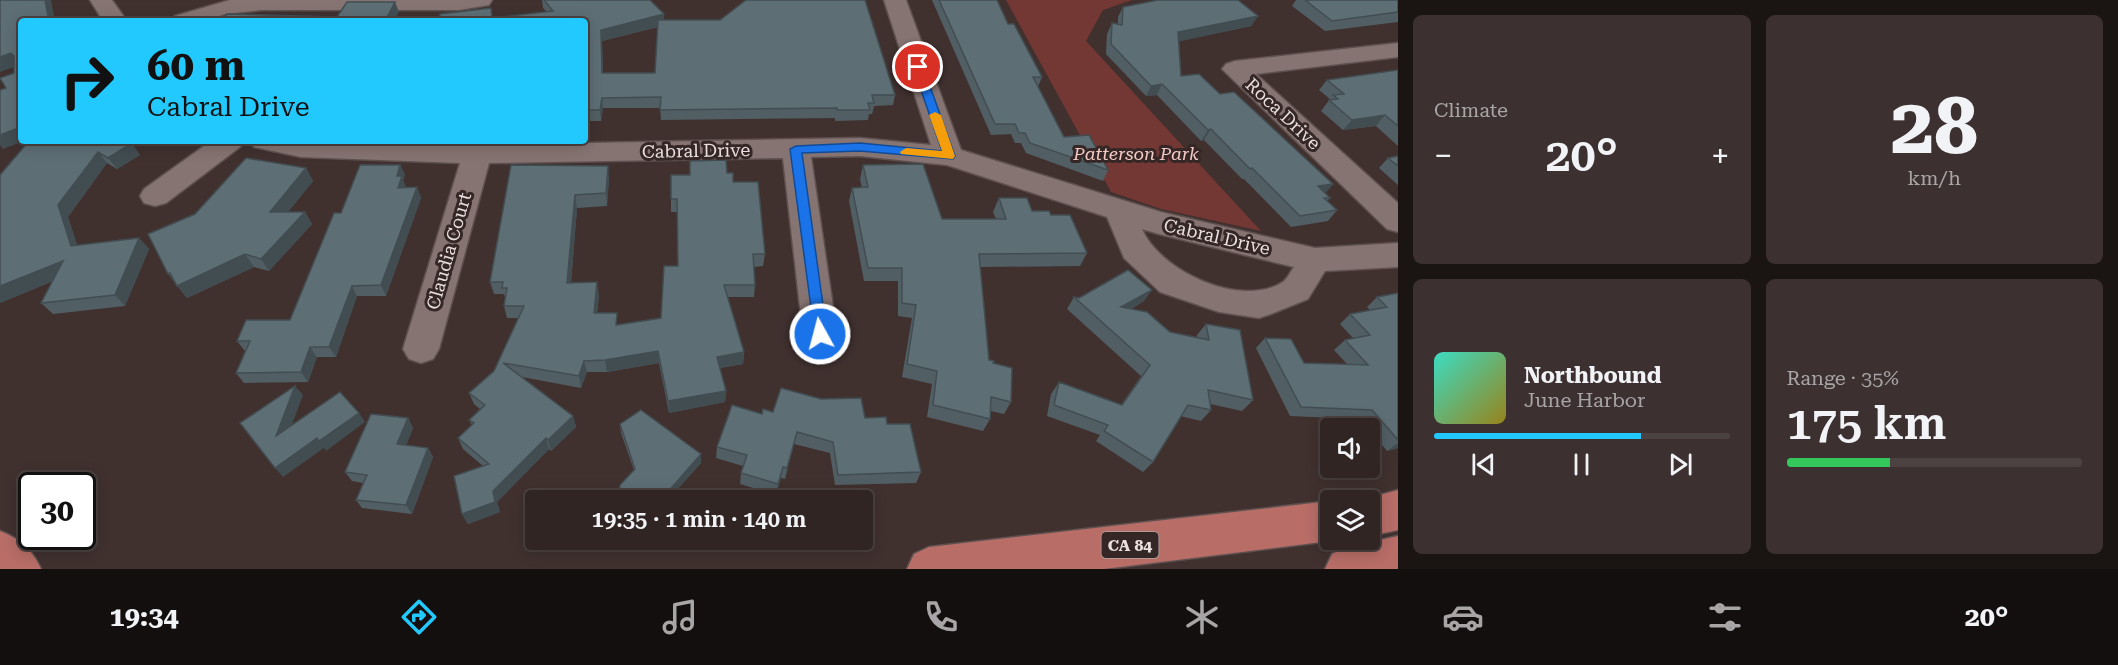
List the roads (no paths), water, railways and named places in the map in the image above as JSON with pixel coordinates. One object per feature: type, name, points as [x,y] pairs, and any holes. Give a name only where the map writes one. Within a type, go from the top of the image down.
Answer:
[{"type":"highway","points":[[1380,514],[1398,510]]},
{"type":"highway","name":"CA 84","points":[[929,569],[1320,522]]},
{"type":"highway","points":[[0,552],[19,569]]},
{"type":"highway","points":[[1347,569],[1398,557]]},
{"type":"street","points":[[101,0],[113,18]]},
{"type":"street","points":[[192,18],[221,8],[262,3],[459,3],[481,0]]},
{"type":"street","points":[[895,0],[949,156]]},
{"type":"street","name":"Roca Drive","points":[[1398,50],[1235,69],[1398,221]]},
{"type":"street","points":[[155,196],[226,144]]},
{"type":"street","name":"Cabral Drive","points":[[280,144],[301,148],[477,154],[860,147],[949,156],[1159,223],[1315,260],[1398,255]]},
{"type":"street","points":[[796,149],[820,334]]},
{"type":"street","name":"Claudia Court","points":[[421,349],[477,154]]},
{"type":"street","points":[[1119,210],[1135,250],[1172,283],[1219,299],[1259,305],[1296,290],[1315,260]]},
{"type":"park label","name":"Patterson Park","points":[[1136,154]]}]
